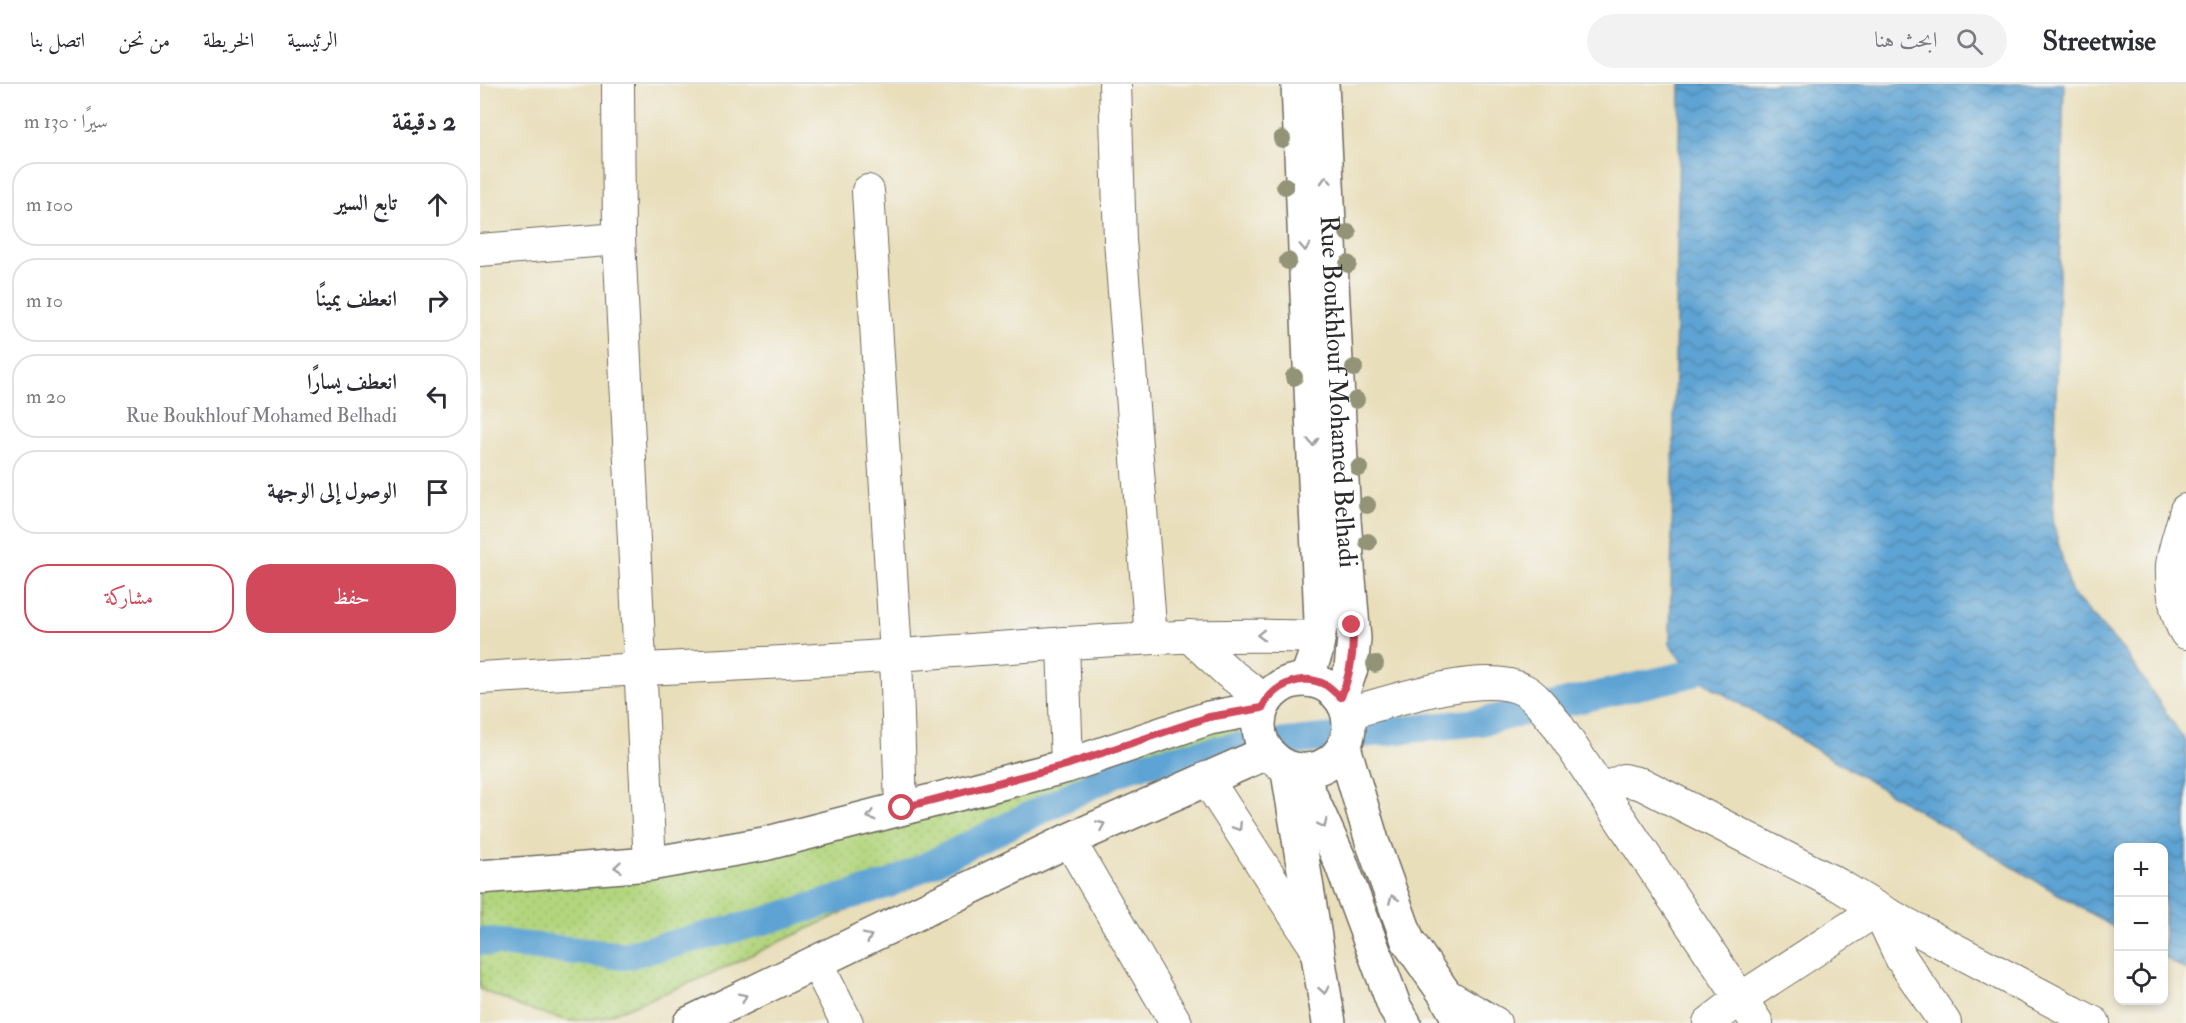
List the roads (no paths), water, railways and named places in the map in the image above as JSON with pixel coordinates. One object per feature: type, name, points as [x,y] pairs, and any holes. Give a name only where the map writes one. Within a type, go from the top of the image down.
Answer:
[{"type":"main road","name":"Rue Boukhlouf Mohamed Belhadi","points":[[1298,84],[1321,621],[1316,652],[1306,680]]},
{"type":"main road","name":"Rue Boukhlouf Mohamed Belhadi","points":[[1322,84],[1344,520],[1354,639],[1345,705]]},
{"type":"main road","points":[[690,1023],[1069,840],[1206,778],[1285,763],[1317,769],[1333,760],[1344,747],[1350,731],[1345,705],[1325,685],[1306,680],[1291,682],[1277,689],[1264,704],[1259,723],[1261,739],[1285,763],[1341,863],[1396,1018]]},
{"type":"main road","points":[[480,877],[650,864],[764,844],[1066,765],[1209,717],[1264,704]]},
{"type":"main road","points":[[1344,747],[1372,841],[1408,940],[1445,994],[1461,1023]]},
{"type":"main road","points":[[1285,763],[1319,953],[1329,1023]]},
{"type":"main road","points":[[1396,1018],[1408,940]]},
{"type":"street","points":[[618,84],[619,239],[650,864]]},
{"type":"street","points":[[1115,84],[1120,240],[1151,638]]},
{"type":"street","points":[[868,191],[896,655],[902,808]]},
{"type":"street","points":[[480,250],[619,239]]},
{"type":"street","points":[[2186,510],[2172,564],[2181,624],[2186,633]]},
{"type":"street","points":[[1189,636],[1264,704]]},
{"type":"street","points":[[480,678],[1189,636],[1319,637]]},
{"type":"street","points":[[1063,643],[1066,765]]},
{"type":"street","points":[[1345,705],[1480,684],[1511,685],[1527,691],[1556,723],[1749,1011]]},
{"type":"street","points":[[1206,778],[1319,953]]},
{"type":"street","points":[[1601,790],[1624,780],[1642,784],[1837,884],[1878,909],[2094,1023]]},
{"type":"street","points":[[1069,840],[1176,1023]]},
{"type":"street","points":[[1709,1023],[1749,1011],[1878,909]]},
{"type":"street","points":[[1878,909],[1901,958],[1945,1023]]},
{"type":"street","points":[[816,962],[847,1023]]},
{"type":"street","points":[[1445,994],[1495,1023]]},
{"type":"water","points":[[1680,84],[2064,84],[2053,522],[2071,592],[2125,652],[2186,742],[2186,970],[2168,959],[2168,843],[2114,843],[2114,928],[1690,674],[1670,644]]},
{"type":"waterway","points":[[480,941],[624,956],[753,924],[889,884],[1127,768],[1227,748],[1480,722],[1690,674]]}]
